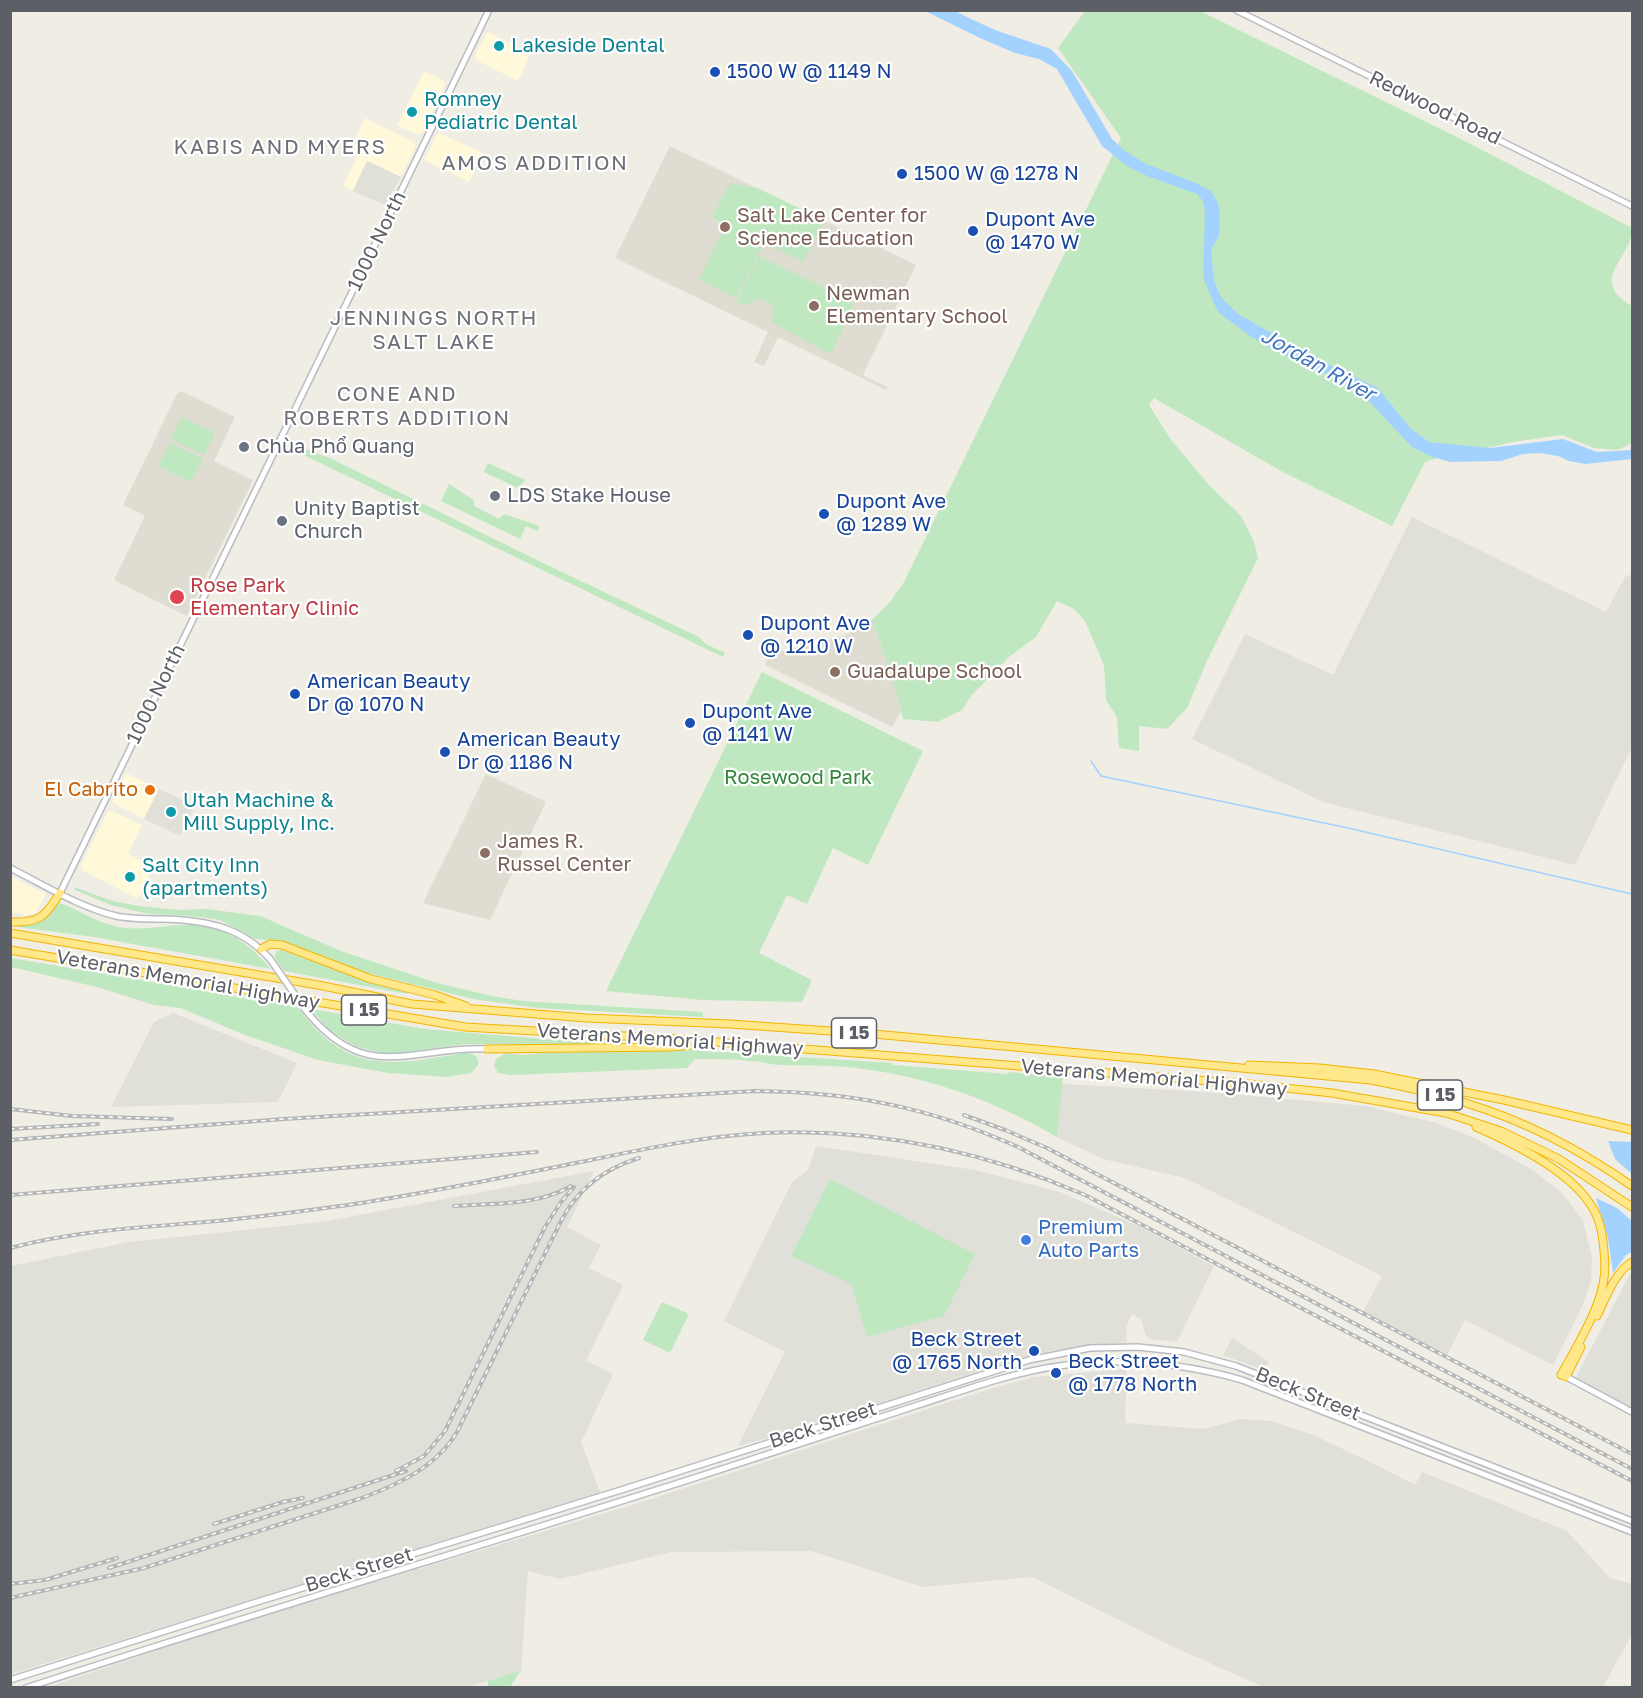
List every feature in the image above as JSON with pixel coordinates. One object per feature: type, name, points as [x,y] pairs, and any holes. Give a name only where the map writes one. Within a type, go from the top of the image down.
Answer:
[{"type":"highway","points":[[10,922],[31,922],[41,917],[60,893]]},
{"type":"highway","name":"Veterans Memorial Highway","points":[[10,933],[318,985],[412,1004],[586,1018],[730,1024],[874,1034],[1371,1080],[1449,1097],[1537,1130],[1632,1186]]},
{"type":"highway","points":[[261,949],[270,944],[282,945],[371,979],[435,995],[480,1010]]},
{"type":"highway","name":"Veterans Memorial Highway","points":[[10,950],[465,1027],[720,1043],[1248,1084],[1332,1093],[1446,1113],[1502,1131],[1559,1159],[1632,1207]]},
{"type":"highway","points":[[487,1049],[670,1047],[720,1043]]},
{"type":"highway","points":[[1228,1067],[1257,1065],[1320,1068],[1374,1074],[1504,1100],[1632,1130]]},
{"type":"highway","points":[[1446,1113],[1547,1164],[1570,1181],[1592,1207],[1603,1236],[1606,1271],[1593,1317],[1564,1376]]},
{"type":"highway","points":[[1564,1376],[1615,1281],[1626,1266],[1632,1262]]},
{"type":"main road","name":"1000 North","points":[[60,893],[489,10]]},
{"type":"main road","name":"Redwood Road","points":[[1236,10],[1632,206]]},
{"type":"main road","points":[[10,868],[99,911],[118,917],[205,921],[235,931],[261,949],[270,959],[307,1012],[324,1030],[340,1043],[369,1055],[400,1058],[460,1049],[487,1049]]},
{"type":"main road","name":"Beck Street","points":[[10,1680],[631,1487],[967,1379],[1045,1356],[1090,1348],[1152,1348],[1192,1354],[1227,1363],[1632,1521]]},
{"type":"main road","name":"Beck Street","points":[[26,1688],[280,1606],[629,1499],[969,1389],[1030,1372],[1074,1364],[1154,1363],[1205,1370],[1242,1380],[1632,1532]]},
{"type":"main road","points":[[1564,1376],[1632,1412]]},
{"type":"main road","points":[[10,1685],[26,1676]]},
{"type":"shaded area","points":[[487,32],[531,53],[518,81],[476,60],[475,55]]},
{"type":"shaded area","points":[[424,71],[443,80],[445,85],[423,132],[418,135],[397,125]]},
{"type":"shaded area","points":[[365,118],[412,141],[415,143],[415,148],[401,177],[367,161],[353,191],[343,186],[358,155],[349,150]]},
{"type":"shaded area","points":[[439,133],[483,153],[469,182],[424,160]]},
{"type":"shaded area","points":[[670,146],[916,265],[863,375],[887,387],[886,390],[778,337],[764,366],[754,362],[768,332],[615,258]]},
{"type":"shaded area","points":[[367,161],[401,177],[385,205],[353,191]]},
{"type":"shaded area","points":[[181,391],[235,417],[214,461],[253,480],[187,616],[114,580],[145,516],[123,505],[177,394]]},
{"type":"shaded area","points":[[1412,517],[1606,612],[1625,577],[1632,574],[1632,747],[1575,865],[1323,802],[1192,739],[1245,634],[1333,675]]},
{"type":"shaded area","name":"Guadalupe School","points":[[872,620],[893,679],[901,712],[892,727],[765,665],[770,654],[840,637]]},
{"type":"shaded area","points":[[126,773],[159,789],[144,819],[113,803]]},
{"type":"shaded area","name":"James R. Russel Center","points":[[486,774],[546,802],[490,920],[423,903]]},
{"type":"shaded area","points":[[159,789],[195,806],[180,836],[144,819]]},
{"type":"shaded area","points":[[108,811],[142,825],[128,854],[154,867],[138,899],[81,870],[81,865]]},
{"type":"shaded area","points":[[10,876],[46,894],[36,913],[26,915],[11,912]]},
{"type":"shaded area","points":[[173,1013],[297,1063],[278,1102],[111,1107],[154,1022]]},
{"type":"shaded area","points":[[1062,1084],[1206,1092],[1366,1106],[1436,1123],[1474,1138],[1533,1170],[1564,1195],[1583,1221],[1592,1256],[1591,1281],[1582,1307],[1553,1365],[1465,1320],[1447,1355],[1363,1312],[1382,1276],[1185,1178],[1103,1159],[1057,1137]]},
{"type":"shaded area","points":[[816,1146],[975,1170],[1060,1192],[1138,1226],[1214,1266],[1177,1342],[1151,1339],[1146,1336],[1141,1319],[1132,1314],[1126,1327],[1127,1342],[1049,1351],[784,1434],[738,1446],[785,1352],[724,1321],[792,1182],[808,1170]],"holes":[[[851,1284],[944,1316],[867,1336]]]},
{"type":"shaded area","points":[[594,1171],[567,1227],[601,1245],[589,1268],[623,1285],[586,1361],[613,1374],[581,1442],[600,1492],[11,1674],[11,1266],[129,1242],[322,1222]]},
{"type":"shaded area","points":[[1632,1274],[1632,1409],[1575,1379]]},
{"type":"shaded area","points":[[1232,1338],[1269,1362],[1263,1370],[1223,1355]]},
{"type":"shaded area","points":[[1127,1369],[1125,1423],[1203,1429],[1241,1419],[1272,1421],[1313,1435],[1415,1485],[1422,1472],[1567,1531],[1610,1578],[1632,1584],[1632,1634],[1603,1687],[1264,1687],[1178,1649],[1032,1577],[923,1587],[811,1551],[672,1552],[560,1579],[528,1571],[521,1670],[468,1687],[45,1688],[251,1619],[639,1503],[993,1388],[1035,1377]]},
{"type":"green space","points":[[1085,11],[1200,11],[1459,138],[1632,228],[1626,249],[1612,278],[1613,287],[1619,296],[1632,306],[1632,443],[1617,450],[1594,448],[1562,435],[1487,448],[1461,450],[1425,462],[1392,526],[1281,471],[1154,398],[1149,405],[1171,440],[1210,486],[1241,516],[1254,542],[1258,558],[1206,663],[1187,708],[1167,729],[1139,726],[1139,751],[1119,748],[1117,717],[1106,700],[1104,665],[1085,621],[1074,609],[1057,601],[1036,637],[1009,657],[971,696],[962,710],[937,722],[903,719],[893,679],[872,620],[890,602],[904,582],[1121,138],[1058,48]]},
{"type":"green space","points":[[730,183],[755,187],[824,220],[803,262],[764,243],[736,298],[699,280],[725,226],[712,217]]},
{"type":"green space","points":[[759,256],[836,293],[843,291],[852,295],[853,308],[832,352],[828,353],[773,323],[771,320],[773,307],[769,302],[758,299],[747,305],[736,302]]},
{"type":"green space","points":[[182,417],[215,433],[204,455],[171,439]]},
{"type":"green space","points":[[170,443],[203,459],[191,482],[158,466]]},
{"type":"green space","points":[[289,443],[332,459],[699,637],[706,644],[725,653],[723,657],[287,447]]},
{"type":"green space","points":[[488,463],[525,480],[518,488],[484,472]]},
{"type":"green space","points":[[449,484],[474,500],[474,506],[499,519],[504,514],[540,526],[537,531],[526,526],[520,539],[441,501]]},
{"type":"green space","name":"Rosewood Park","points":[[762,672],[923,751],[868,865],[833,848],[807,904],[787,895],[759,953],[812,980],[802,1002],[702,1000],[606,991]]},
{"type":"green space","points":[[74,887],[112,901],[139,906],[178,910],[206,909],[260,916],[341,951],[437,983],[492,996],[523,1001],[703,1012],[703,1017],[538,1008],[473,999],[351,969],[283,941],[255,939],[220,920],[144,913],[111,905],[75,890]]},
{"type":"green space","points":[[59,903],[100,921],[123,928],[188,925],[213,928],[245,944],[271,969],[94,937],[18,927],[45,919]]},
{"type":"green space","points":[[281,950],[358,978],[408,991],[407,994],[284,971],[275,958],[276,952]]},
{"type":"green space","points":[[11,958],[298,1007],[316,1030],[335,1045],[354,1055],[374,1061],[418,1060],[468,1052],[476,1056],[479,1064],[471,1073],[447,1077],[388,1073],[318,1060],[245,1035],[181,1008],[154,1005],[97,987],[11,967]]},
{"type":"green space","points":[[311,1009],[424,1029],[608,1042],[608,1045],[466,1044],[383,1053],[358,1047],[343,1039],[330,1031]]},
{"type":"green space","points":[[691,1050],[1063,1077],[1057,1137],[1007,1111],[955,1090],[874,1070],[716,1059],[695,1059],[687,1068],[511,1075],[498,1073],[494,1066],[496,1059],[506,1053],[523,1055]]},
{"type":"green space","points":[[830,1179],[975,1254],[944,1316],[867,1337],[851,1284],[791,1256]]},
{"type":"green space","points":[[662,1302],[689,1314],[670,1353],[643,1340]]},
{"type":"green space","points":[[521,1670],[510,1687],[488,1687],[488,1681]]},
{"type":"water","name":"Jordan River","points":[[925,11],[954,11],[995,30],[1051,49],[1072,71],[1112,139],[1125,151],[1146,164],[1211,191],[1220,212],[1219,236],[1211,249],[1214,281],[1221,297],[1238,314],[1321,361],[1378,388],[1410,428],[1429,442],[1490,448],[1563,439],[1597,452],[1632,450],[1632,459],[1585,464],[1540,453],[1523,454],[1501,461],[1450,462],[1412,447],[1360,392],[1335,377],[1274,350],[1250,336],[1218,312],[1203,278],[1205,212],[1203,201],[1197,194],[1147,176],[1127,166],[1102,146],[1057,69],[1039,59],[1015,53],[980,38]]},
{"type":"water","points":[[1608,1141],[1632,1142],[1632,1174],[1615,1159]]},
{"type":"water","points":[[1596,1198],[1617,1208],[1632,1221],[1632,1252],[1626,1255],[1613,1273],[1608,1238]]},
{"type":"waterway","points":[[1091,761],[1101,776],[1348,828],[1632,894]]},
{"type":"railway","points":[[10,1140],[284,1119],[755,1091],[824,1095],[890,1104],[953,1122],[1018,1147],[1632,1469]]},
{"type":"railway","points":[[10,1109],[72,1116],[172,1119]]},
{"type":"railway","points":[[964,1115],[1047,1148],[1632,1454]]},
{"type":"railway","points":[[10,1129],[98,1124]]},
{"type":"railway","points":[[10,1248],[87,1233],[250,1218],[378,1200],[655,1147],[721,1137],[805,1132],[887,1139],[928,1146],[1007,1166],[1085,1195],[1632,1481]]},
{"type":"railway","points":[[10,1195],[537,1152]]},
{"type":"railway","points":[[10,1598],[144,1568],[362,1498],[416,1473],[439,1455],[457,1432],[560,1223],[574,1200],[603,1174],[639,1158]]},
{"type":"railway","points":[[454,1206],[529,1200],[544,1197],[571,1186]]},
{"type":"railway","points":[[396,1471],[424,1456],[445,1431],[545,1227],[574,1187]]},
{"type":"railway","points":[[109,1568],[406,1471]]},
{"type":"railway","points":[[214,1524],[303,1498]]},
{"type":"railway","points":[[10,1584],[45,1580],[117,1558]]},
{"type":"place","name":"Lakeside Dental","points":[[499,46]]},
{"type":"place","name":"1500 W @ 1149 N","points":[[715,72]]},
{"type":"place","name":"Romney Pediatric Dental","points":[[412,112]]},
{"type":"place","name":"1500 W @ 1278 N","points":[[902,174]]},
{"type":"place","name":"Salt Lake Center for Science Education","points":[[725,227]]},
{"type":"place","name":"Dupont Ave @ 1470 W","points":[[973,231]]},
{"type":"place","name":"Newman Elementary School","points":[[814,306]]},
{"type":"place","name":"Chùa Phổ Quang","points":[[244,447]]},
{"type":"place","name":"LDS Stake House","points":[[495,496]]},
{"type":"place","name":"Dupont Ave @ 1289 W","points":[[824,514]]},
{"type":"place","name":"Unity Baptist Church","points":[[282,521]]},
{"type":"place","name":"Rose Park Elementary Clinic","points":[[177,597]]},
{"type":"place","name":"Dupont Ave @ 1210 W","points":[[748,635]]},
{"type":"place","name":"Guadalupe School","points":[[835,672]]},
{"type":"place","name":"American Beauty Dr @ 1070 N","points":[[295,694]]},
{"type":"place","name":"Dupont Ave @ 1141 W","points":[[690,723]]},
{"type":"place","name":"American Beauty Dr @ 1186 N","points":[[445,752]]},
{"type":"place","name":"El Cabrito","points":[[150,790]]},
{"type":"place","name":"Utah Machine & Mill Supply, Inc.","points":[[171,812]]},
{"type":"place","name":"James R. Russel Center","points":[[485,853]]},
{"type":"place","name":"Salt City Inn (apartments)","points":[[130,877]]},
{"type":"place","name":"Premium Auto Parts","points":[[1026,1240]]},
{"type":"place","name":"Beck Street @ 1765 North","points":[[1034,1351]]},
{"type":"place","name":"Beck Street @ 1778 North","points":[[1056,1373]]},
{"type":"district","name":"KABIS AND MYERS","points":[[280,147]]},
{"type":"district","name":"AMOS ADDITION","points":[[535,163]]},
{"type":"district","name":"JENNINGS NORTH SALT LAKE","points":[[434,330]]},
{"type":"district","name":"CONE AND ROBERTS ADDITION","points":[[397,406]]}]
